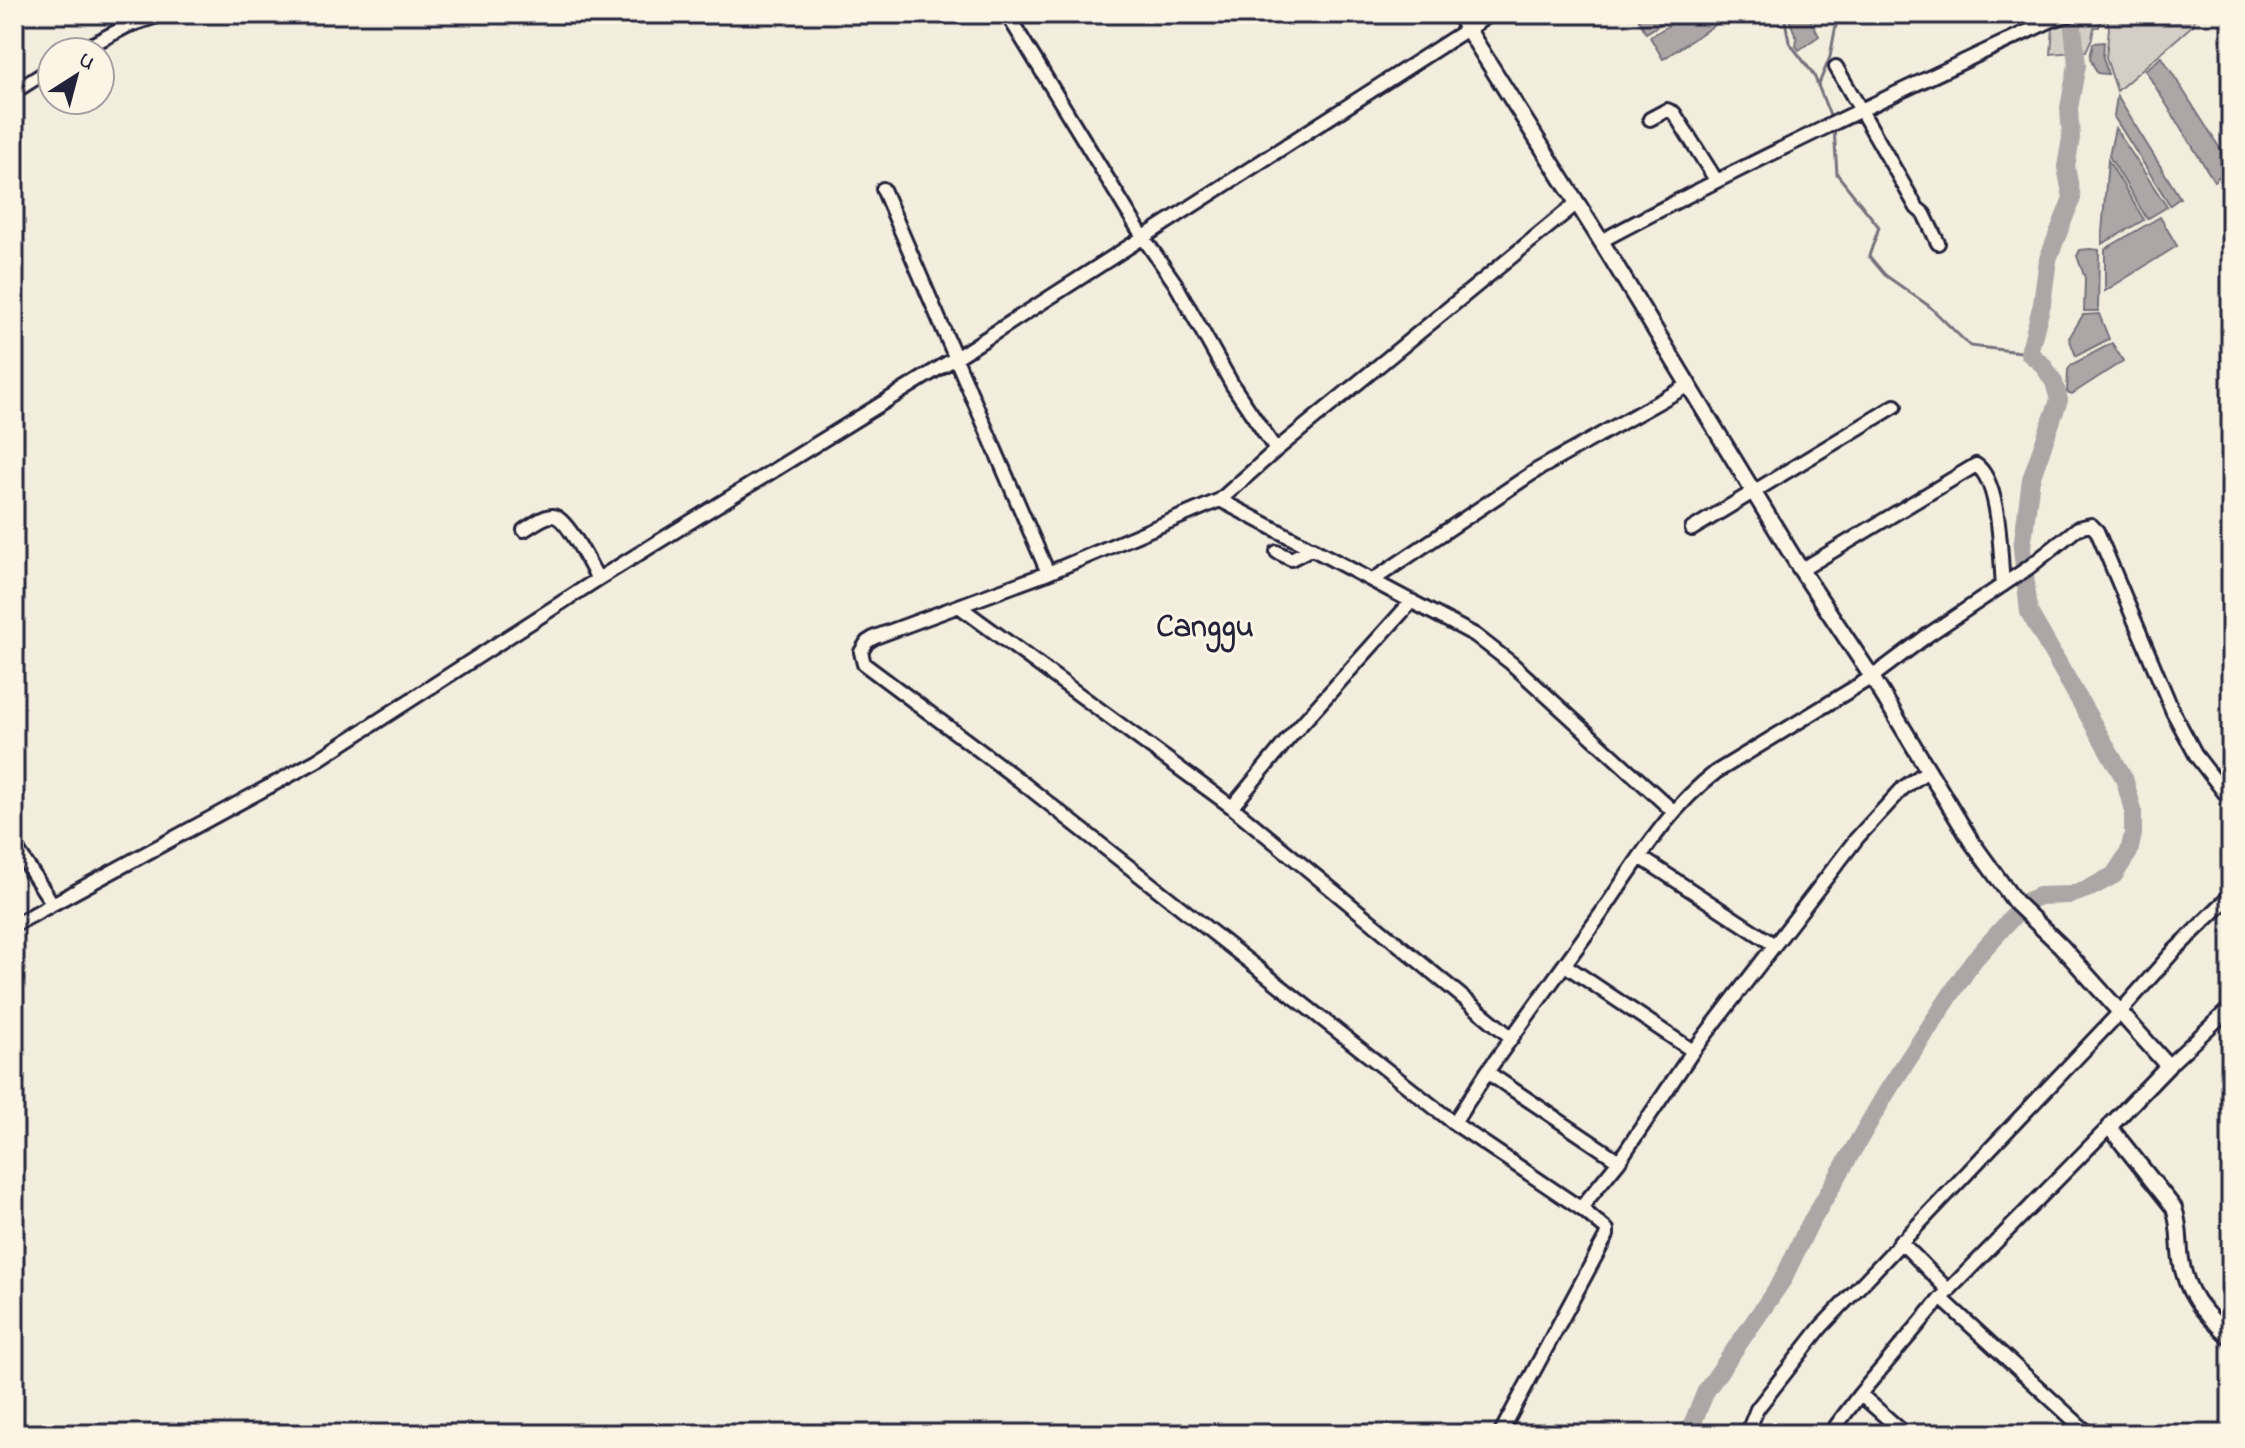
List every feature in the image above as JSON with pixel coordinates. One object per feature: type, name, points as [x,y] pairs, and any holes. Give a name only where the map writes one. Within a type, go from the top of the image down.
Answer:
[{"type":"street","points":[[108,36],[163,14]]},
{"type":"street","points":[[1007,14],[1143,237],[1175,283],[1233,386],[1276,450]]},
{"type":"street","points":[[1458,14],[1971,841],[2015,902],[2168,1066]]},
{"type":"street","points":[[14,925],[316,761],[598,579],[957,357],[1491,14]]},
{"type":"street","points":[[1601,241],[1860,109],[2071,14]]},
{"type":"street","points":[[1836,67],[1917,208],[1924,214],[1938,243]]},
{"type":"street","points":[[14,92],[36,78]]},
{"type":"street","points":[[1650,119],[1667,110],[1674,113],[1716,180]]},
{"type":"street","points":[[883,189],[1048,573]]},
{"type":"street","points":[[1500,1434],[1607,1230],[1583,1210],[1454,1123],[1019,780],[864,664],[861,652],[867,642],[875,637],[1048,573],[1220,500],[1276,450],[1577,203]]},
{"type":"street","points":[[1373,580],[1537,470],[1689,385]]},
{"type":"street","points":[[1692,529],[1895,406]]},
{"type":"street","points":[[1801,570],[1976,465],[1985,474],[1992,492],[2005,583]]},
{"type":"street","points":[[1220,500],[1475,635],[1511,663],[1673,811]]},
{"type":"street","points":[[524,530],[549,516],[559,518],[567,525],[598,579]]},
{"type":"street","points":[[1454,1123],[1673,811],[1694,789],[1716,772],[1872,677],[2084,525],[2091,525],[2097,531],[2173,712],[2197,757],[2231,801]]},
{"type":"street","points":[[1277,552],[1294,559],[1312,548]]},
{"type":"street","points":[[1232,807],[1328,693],[1412,601]]},
{"type":"street","points":[[960,607],[1232,807],[1512,1038]]},
{"type":"street","points":[[1583,1210],[1584,1204],[1619,1161],[1693,1051],[1773,944],[1857,838],[1903,788],[1929,770]]},
{"type":"street","points":[[14,845],[52,903]]},
{"type":"street","points":[[1640,857],[1773,944]]},
{"type":"street","points":[[1747,1434],[1757,1409],[1821,1327],[2183,942],[2231,895]]},
{"type":"street","points":[[1565,965],[1693,1051]]},
{"type":"street","points":[[1830,1434],[1945,1294],[2168,1066],[2231,1007]]},
{"type":"street","points":[[1487,1072],[1619,1161]]},
{"type":"street","points":[[2111,1125],[2115,1137],[2156,1182],[2174,1208],[2178,1218],[2180,1256],[2189,1293],[2206,1315],[2231,1338]]},
{"type":"street","points":[[1900,1241],[1945,1294],[2089,1434]]},
{"type":"street","points":[[1860,1394],[1905,1434]]},
{"type":"shaded area","points":[[1636,14],[1677,14],[1646,33]]},
{"type":"shaded area","points":[[1687,14],[1731,14],[1663,59],[1650,37]]},
{"type":"shaded area","points":[[1787,14],[1807,14],[1819,36],[1799,50]]},
{"type":"shaded area","points":[[2054,14],[2102,14],[2099,27],[2094,27],[2086,51],[2051,54]]},
{"type":"shaded area","points":[[2106,14],[2197,14],[2193,25],[2117,91],[2106,58],[2109,28]]},
{"type":"shaded area","points":[[2104,42],[2103,58],[2108,74],[2097,73],[2090,58],[2093,43]]},
{"type":"shaded area","points":[[2162,57],[2231,166],[2214,181],[2145,70]]},
{"type":"shaded area","points":[[2117,96],[2180,198],[2170,205],[2114,117]]},
{"type":"shaded area","points":[[2115,128],[2167,207],[2147,219],[2109,156]]},
{"type":"shaded area","points":[[2108,160],[2144,220],[2102,244],[2102,233]]},
{"type":"shaded area","points":[[2160,217],[2177,246],[2105,291],[2105,249]]},
{"type":"shaded area","points":[[2080,250],[2099,250],[2098,311],[2084,311],[2085,278],[2077,256]]},
{"type":"shaded area","points":[[2099,314],[2109,339],[2076,356],[2069,338],[2083,315]]},
{"type":"shaded area","points":[[2112,343],[2123,361],[2072,394],[2067,392],[2071,365]]},
{"type":"waterway","points":[[1784,14],[1789,42],[1814,75],[1832,121]]},
{"type":"waterway","points":[[1818,86],[1830,57],[1838,14]]},
{"type":"waterway","points":[[1688,1434],[1706,1391],[1782,1281],[1807,1229],[1888,1090],[1973,961],[2026,902],[2039,896],[2070,895],[2092,887],[2114,875],[2129,852],[2133,810],[2124,778],[2029,612],[2022,548],[2031,479],[2059,400],[2054,382],[2043,365],[2029,353],[2042,304],[2048,259],[2072,198],[2066,167],[2071,138],[2069,108],[2077,65],[2073,27],[2075,14]]},
{"type":"waterway","points":[[1834,128],[1837,174],[1879,227],[1869,256],[1885,275],[1929,306],[1970,346],[2029,353]]},
{"type":"district","name":"Canggu","points":[[1205,625]]}]
